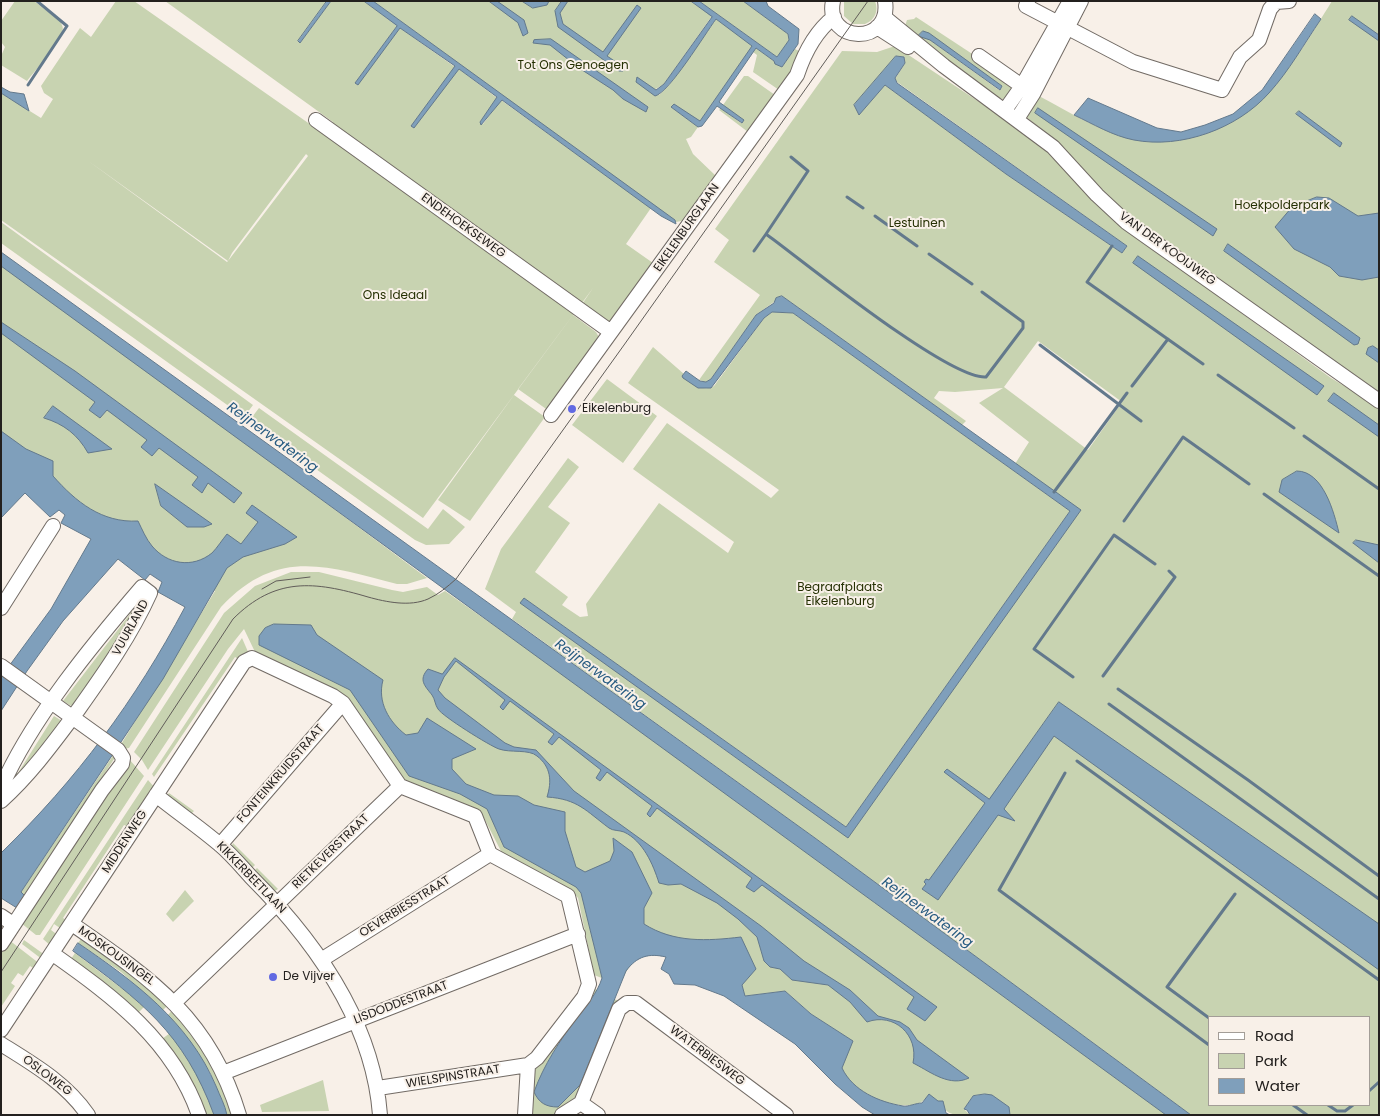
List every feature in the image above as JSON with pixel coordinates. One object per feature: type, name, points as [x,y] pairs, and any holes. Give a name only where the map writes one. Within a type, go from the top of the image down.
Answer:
[{"type":"street","points":[[834,1],[837,22],[854,34],[862,34],[881,22],[885,1]]},
{"type":"street","points":[[1028,1],[1026,6],[1133,62],[1222,90],[1240,57],[1259,40],[1270,9],[1275,2],[1289,1]]},
{"type":"street","points":[[1062,26],[1070,1]]},
{"type":"street","points":[[1017,119],[1028,90],[1062,26],[1081,1]]},
{"type":"street","name":"EIKELENBURGLAAN","points":[[552,415],[797,75],[803,58],[824,25],[837,22]]},
{"type":"street","name":"VAN DER KOOIJWEG","points":[[881,22],[1005,110],[1053,147],[1097,195],[1126,222],[1379,401]]},
{"type":"street","points":[[979,56],[1028,90]]},
{"type":"street","points":[[1005,110],[1028,90]]},
{"type":"street","name":"ENDEHOEKSEWEG","points":[[316,120],[611,332]]},
{"type":"street","points":[[1,608],[27,570],[53,526]]},
{"type":"street","name":"VUURLAND","points":[[1,788],[26,741],[52,702],[92,647],[142,587],[150,593],[139,617],[110,665],[46,753],[1,801]]},
{"type":"street","name":"MIDDENWEG","points":[[1,1030],[53,954],[244,662],[252,658],[333,696],[343,703]]},
{"type":"street","points":[[1,944],[102,790],[122,764],[120,754],[96,734],[3,667]]},
{"type":"street","points":[[343,703],[400,786],[475,816],[490,854],[568,896],[589,984],[584,997],[537,1058],[528,1065],[525,1115]]},
{"type":"street","name":"FONTEINKRUIDSTRAAT","points":[[220,845],[343,703]]},
{"type":"street","name":"RIETKEVERSTRAAT","points":[[175,1002],[400,786]]},
{"type":"street","name":"KIKKERBEETLAAN","points":[[156,795],[220,845],[278,903],[321,960],[356,1020],[371,1061],[378,1088],[380,1115]]},
{"type":"street","name":"OEVERBIESSTRAAT","points":[[321,960],[490,854]]},
{"type":"street","points":[[1,916],[13,924]]},
{"type":"street","name":"MOSKOUSINGEL","points":[[72,924],[134,966],[175,1002],[204,1039],[223,1072],[239,1115]]},
{"type":"street","name":"LISDODDESTRAAT","points":[[223,1072],[578,934]]},
{"type":"street","points":[[53,954],[114,999],[148,1029],[184,1079],[199,1115]]},
{"type":"street","name":"WATERBIESWEG","points":[[581,1103],[619,1010],[628,1003],[636,1003],[786,1115]]},
{"type":"street","name":"OSLOWEG","points":[[1,1044],[60,1083],[77,1099],[88,1115]]},
{"type":"street","name":"WIELSPINSTRAAT","points":[[378,1088],[528,1065]]},
{"type":"street","points":[[562,1115],[581,1103],[598,1115]]},
{"type":"green space","points":[[15,1],[34,1],[60,21],[63,28],[56,45],[27,81],[1,65],[1,56],[5,47],[1,42],[1,21]]},
{"type":"green space","name":"Ons Ideaal","points":[[116,1],[134,1],[324,134],[333,122],[165,1],[327,1],[298,41],[300,43],[331,1],[364,1],[397,26],[355,83],[400,28],[455,67],[411,126],[459,69],[497,98],[480,122],[483,124],[501,100],[651,208],[626,244],[653,263],[610,324],[580,307],[593,288],[423,518],[1,220],[1,93],[41,118],[53,99],[44,93],[41,86],[80,28],[91,37]],"holes":[[[306,154],[308,156],[228,261]],[[87,160],[228,261],[227,262]]]},
{"type":"green space","name":"Tot Ons Genoegen","points":[[373,1],[691,1],[712,16],[664,84],[654,90],[659,95],[669,85],[716,19],[753,45],[700,121],[671,107],[698,127],[691,137],[686,139],[693,154],[716,176],[687,220],[676,222]]},
{"type":"green space","points":[[699,1],[743,1],[788,34],[789,40],[777,57]]},
{"type":"green space","points":[[844,1],[875,1],[877,8],[875,15],[865,24],[853,24],[844,16]]},
{"type":"green space","name":"Hoekpolderpark","points":[[1332,1],[1379,1],[1379,392],[1121,210],[1060,144],[1025,116],[1039,96],[1073,115],[1120,136],[1148,142],[1202,135],[1227,124],[1249,110],[1269,92],[1302,48]]},
{"type":"green space","points":[[916,17],[1015,82],[1012,93],[1003,99],[995,97],[904,29],[907,20]],"holes":[[[930,40],[1002,86],[999,90]]]},
{"type":"green space","points":[[895,46],[1029,135],[1149,246],[1331,378],[1379,407],[1379,1115],[1191,1115],[815,838],[512,619],[516,612],[485,589],[501,549],[568,458],[579,467],[548,507],[570,523],[535,572],[568,597],[562,605],[580,617],[588,616],[586,604],[659,503],[728,553],[734,542],[633,469],[667,423],[771,498],[779,490],[628,383],[653,347],[684,374],[682,376],[694,384],[710,388],[714,386],[764,318],[772,312],[793,313],[1070,511],[846,827],[524,598],[708,738],[848,837],[1080,510],[1015,464],[1029,442],[979,403],[1003,388],[955,392],[939,391],[934,398],[966,421],[962,425],[782,296],[756,315],[711,379],[706,382],[699,380],[760,295],[714,262],[729,240],[715,229],[842,51],[877,52]],"holes":[[[896,56],[904,57],[905,63],[895,79],[897,82],[1127,246],[1122,253],[1006,174],[885,85],[858,114]],[[1038,341],[1122,402],[1088,450],[1004,387]]]},
{"type":"green space","points":[[756,48],[782,67],[795,49],[801,52],[794,68],[779,90],[753,72],[757,55],[753,52]]},
{"type":"green space","points":[[744,76],[748,76],[775,95],[748,132],[719,110],[721,108],[741,123],[743,121],[723,105]]},
{"type":"green space","points":[[1,222],[253,405],[244,417],[1,243]]},
{"type":"green space","points":[[1,262],[427,578],[407,584],[397,584],[348,572],[304,566],[283,569],[262,576],[242,588],[221,607],[129,748],[123,749],[120,746],[215,591],[195,586],[1,450]]},
{"type":"green space","points":[[573,315],[596,332],[600,339],[549,411],[518,389]]},
{"type":"green space","points":[[607,379],[657,416],[623,463],[572,425]]},
{"type":"green space","points":[[514,395],[545,417],[470,521],[438,500]]},
{"type":"green space","points":[[259,408],[428,529],[443,509],[465,527],[449,544],[426,545],[415,540],[249,421]]},
{"type":"green space","points":[[291,572],[319,572],[403,592],[427,587],[438,595],[445,591],[561,673],[1167,1115],[1010,1115],[1009,1107],[984,1094],[973,1096],[964,1109],[970,1115],[951,1114],[938,1101],[926,1098],[914,1105],[896,1105],[878,1101],[864,1095],[839,1070],[851,1040],[811,1014],[785,991],[745,996],[666,956],[657,955],[642,957],[632,964],[620,985],[594,975],[578,898],[573,892],[503,855],[483,816],[475,810],[406,782],[347,697],[255,652],[244,629],[228,649],[148,770],[134,752],[224,613],[255,586]]},
{"type":"green space","points":[[143,595],[146,596],[73,707],[63,701],[130,614],[127,612]]},
{"type":"green space","points":[[242,638],[249,654],[240,660],[235,657],[154,777],[152,774]]},
{"type":"green space","points":[[54,716],[62,721],[9,787],[15,772],[18,773]]},
{"type":"green space","points":[[114,754],[116,756],[17,908],[21,892]]},
{"type":"green space","points":[[129,759],[144,776],[40,935],[36,935],[21,923]]},
{"type":"green space","points":[[148,780],[156,789],[131,828],[124,825],[63,918],[69,922],[63,930],[54,924],[51,930],[59,936],[51,946],[43,939]]},
{"type":"green space","points":[[169,793],[194,811],[190,815],[166,797]]},
{"type":"green space","points":[[233,843],[255,865],[251,869],[231,848]]},
{"type":"green space","points":[[257,868],[278,889],[273,892],[253,872]]},
{"type":"green space","points":[[185,890],[194,901],[173,922],[166,914]]},
{"type":"green space","points":[[84,935],[169,1004],[163,1010],[121,972],[78,943]]},
{"type":"green space","points":[[9,940],[40,964],[36,970],[30,966],[23,976],[18,973],[11,983],[15,986],[1,1007],[1,951]]},
{"type":"green space","points":[[24,940],[45,955],[43,960],[22,944]]},
{"type":"green space","points":[[75,953],[145,1006],[138,1013],[69,962]]},
{"type":"green space","points":[[595,988],[598,991],[570,1026],[546,1065],[535,1092],[580,1085],[614,999],[622,1002],[580,1097],[556,1115],[530,1115],[531,1074]]},
{"type":"green space","points":[[174,1008],[209,1059],[235,1115],[227,1115],[210,1072],[168,1015]]},
{"type":"green space","points":[[170,1033],[197,1074],[214,1115],[205,1115],[162,1039]]},
{"type":"green space","points":[[323,1080],[329,1111],[262,1112],[260,1105]]},
{"type":"water","points":[[327,1],[331,1],[300,43],[298,41]]},
{"type":"water","points":[[364,1],[373,1],[675,220],[676,224],[661,216],[502,100],[481,125],[480,122],[497,97],[459,69],[414,128],[411,126],[455,66],[400,28],[358,85],[355,83],[397,26]]},
{"type":"water","points":[[489,1],[497,1],[524,20],[528,33],[523,36],[518,23]]},
{"type":"water","points":[[522,1],[549,1],[547,5],[533,8]]},
{"type":"water","points":[[562,1],[568,1],[560,13],[563,24],[603,52],[637,5],[641,8],[607,56],[625,68],[623,71],[619,71],[558,27],[555,11]]},
{"type":"water","points":[[691,1],[699,1],[777,57],[789,40],[788,34],[743,1],[766,1],[768,6],[799,29],[798,44],[782,67],[775,64],[774,61],[756,48],[719,102],[744,120],[742,123],[717,106],[702,126],[698,127],[671,107],[674,104],[700,121],[752,46],[716,19],[678,74],[661,92],[655,96],[636,82],[637,77],[656,90],[664,84],[712,17]]},
{"type":"water","points":[[1315,14],[1321,19],[1276,85],[1256,106],[1225,126],[1189,139],[1152,142],[1118,136],[1074,115],[1088,98],[1157,128],[1181,132],[1233,114],[1262,90]]},
{"type":"water","points":[[1352,16],[1379,35],[1379,41],[1349,20]]},
{"type":"water","points":[[923,31],[929,33],[1002,86],[1000,90],[930,40],[918,36]]},
{"type":"water","points":[[551,39],[648,107],[646,112],[623,99],[550,45],[533,43],[534,40]]},
{"type":"water","points":[[896,56],[904,57],[905,63],[895,78],[897,83],[1127,246],[1122,253],[1006,174],[885,85],[859,115],[854,105]]},
{"type":"water","points":[[1,87],[10,92],[24,94],[29,111],[1,93]]},
{"type":"water","points":[[1038,108],[1217,229],[1213,236],[1035,113]]},
{"type":"water","points":[[1299,111],[1342,143],[1340,147],[1296,114]]},
{"type":"water","points":[[1317,197],[1329,198],[1358,216],[1379,213],[1379,277],[1362,280],[1339,276],[1330,267],[1294,249],[1275,227],[1292,207]]},
{"type":"water","points":[[1228,244],[1360,338],[1358,344],[1354,345],[1224,251]]},
{"type":"water","points":[[1,252],[815,838],[1191,1115],[1166,1115],[1,266]]},
{"type":"water","points":[[1138,256],[1324,386],[1317,395],[1133,263]]},
{"type":"water","points":[[782,296],[1081,510],[848,838],[520,603],[524,598],[846,827],[1070,511],[793,313],[772,312],[764,318],[711,388],[698,388],[683,378],[682,376],[686,371],[700,381],[706,382],[711,379],[756,315],[774,303],[776,298]]},
{"type":"water","points":[[1,322],[75,371],[242,493],[234,503],[208,483],[202,493],[192,485],[198,477],[159,448],[152,456],[141,447],[147,440],[107,410],[100,418],[89,410],[95,402],[1,333]]},
{"type":"water","points":[[1373,346],[1379,350],[1379,363],[1366,354],[1368,348]]},
{"type":"water","points":[[1334,393],[1379,425],[1379,437],[1328,401]]},
{"type":"water","points":[[53,406],[112,449],[88,453],[70,431],[58,423],[44,418]]},
{"type":"water","points":[[1,431],[26,449],[53,461],[53,476],[71,494],[91,509],[113,518],[125,521],[138,521],[152,546],[165,557],[172,560],[188,563],[204,558],[212,553],[227,534],[241,544],[258,522],[246,513],[252,505],[297,537],[285,544],[243,557],[227,568],[163,679],[21,892],[25,896],[17,908],[1,898],[1,853],[55,797],[103,738],[146,675],[185,607],[158,592],[162,582],[150,574],[145,580],[118,559],[63,621],[1,711],[1,677],[51,609],[91,539],[61,523],[65,515],[59,510],[50,517],[25,493],[1,518]]},
{"type":"water","points":[[1297,471],[1306,473],[1320,485],[1334,514],[1339,533],[1279,492],[1282,480]]},
{"type":"water","points":[[155,484],[212,524],[204,527],[187,527],[161,506]]},
{"type":"water","points":[[1356,540],[1379,545],[1379,563],[1353,543]]},
{"type":"water","points":[[274,624],[311,625],[317,635],[383,680],[383,704],[394,724],[406,735],[418,733],[427,718],[476,749],[452,759],[452,769],[466,784],[494,795],[518,796],[534,805],[565,812],[565,831],[576,867],[585,872],[610,861],[614,851],[613,838],[632,852],[652,893],[644,908],[644,924],[667,935],[679,938],[703,940],[741,937],[756,969],[742,985],[745,996],[785,991],[811,1014],[853,1041],[842,1068],[860,1089],[885,1102],[905,1106],[922,1103],[929,1094],[938,1101],[943,1101],[946,1113],[950,1115],[875,1115],[862,1107],[835,1084],[795,1044],[724,996],[695,985],[674,984],[669,974],[661,969],[666,957],[654,955],[639,959],[626,971],[580,1085],[558,1107],[543,1104],[534,1092],[543,1072],[577,1017],[595,994],[602,978],[581,893],[576,887],[504,847],[487,809],[460,794],[409,776],[350,690],[259,645],[259,636],[265,628]]},
{"type":"water","points":[[455,658],[937,1007],[925,1021],[907,1009],[914,997],[762,885],[754,892],[746,887],[752,878],[657,808],[650,817],[647,814],[652,806],[607,772],[600,781],[596,778],[601,770],[559,737],[552,745],[548,742],[554,734],[510,701],[503,710],[500,707],[505,700],[456,661],[444,677],[438,690],[445,698],[505,743],[514,747],[536,750],[574,791],[761,926],[804,961],[850,990],[878,1016],[900,1022],[909,1028],[917,1040],[969,1078],[955,1081],[948,1080],[913,1063],[912,1043],[908,1035],[895,1023],[886,1020],[867,1022],[850,1002],[828,985],[792,980],[780,969],[770,967],[764,961],[757,937],[717,903],[681,884],[668,885],[659,883],[654,868],[642,847],[631,836],[611,829],[574,803],[547,797],[550,785],[548,770],[537,756],[529,753],[499,749],[441,713],[425,686],[423,676],[428,669],[442,674]]},
{"type":"water","points":[[1059,702],[1379,924],[1379,970],[1054,736],[1004,809],[1015,821],[998,815],[938,900],[922,889],[926,884],[924,882],[926,879],[929,880],[985,803],[944,772],[947,769],[989,799]]},
{"type":"water","points":[[78,943],[139,988],[175,1023],[205,1063],[227,1115],[214,1115],[202,1086],[174,1040],[140,1003],[73,951]]},
{"type":"water","points":[[992,1095],[1009,1107],[1010,1115],[970,1115],[964,1109],[973,1096]]},
{"type":"waterway","points":[[28,85],[67,26],[37,1]]},
{"type":"waterway","points":[[791,157],[808,171],[766,234],[842,292],[910,340],[941,360],[967,373],[986,377],[1023,328],[1023,322],[982,292]]},
{"type":"waterway","points":[[847,197],[863,208]]},
{"type":"waterway","points":[[875,216],[917,246]]},
{"type":"waterway","points":[[754,251],[766,234]]},
{"type":"waterway","points":[[1112,246],[1087,282],[1203,364]]},
{"type":"waterway","points":[[929,254],[972,284]]},
{"type":"waterway","points":[[1132,386],[1168,339]]},
{"type":"waterway","points":[[1040,345],[1141,421]]},
{"type":"waterway","points":[[1218,375],[1294,428]]},
{"type":"waterway","points":[[1054,492],[1127,393]]},
{"type":"waterway","points":[[1304,436],[1379,489]]},
{"type":"waterway","points":[[1124,521],[1183,437],[1249,484]]},
{"type":"waterway","points":[[1264,494],[1379,576]]},
{"type":"waterway","points":[[1073,677],[1034,649],[1114,535],[1155,564]]},
{"type":"waterway","points":[[1103,676],[1175,577],[1169,571]]},
{"type":"waterway","points":[[1118,689],[1248,780],[1379,876]]},
{"type":"waterway","points":[[1109,704],[1379,899]]},
{"type":"waterway","points":[[1077,761],[1379,980]]},
{"type":"waterway","points":[[1065,773],[999,890],[1208,1044]]},
{"type":"waterway","points":[[1208,1017],[1167,987],[1235,894]]},
{"type":"waterway","points":[[1370,1090],[1379,1082]]},
{"type":"waterway","points":[[1294,1106],[1307,1115]]},
{"type":"waterway","points":[[1330,1106],[1337,1111],[1345,1111],[1352,1106]]},
{"type":"tram line","points":[[1,972],[233,619],[249,605],[280,589],[296,586],[330,588],[390,602],[414,603],[432,597],[456,579],[868,1]]},
{"type":"tram line","points":[[262,589],[276,581],[310,577]]},
{"type":"place","name":"Eikelenburg","points":[[572,409]]},
{"type":"place","name":"De Vijver","points":[[273,977]]},
{"type":"park label","name":"Lestuinen","points":[[917,224]]},
{"type":"park label","name":"Begraafplaats Eikelenburg","points":[[840,595]]},
{"type":"water label","name":"Reijnerwatering","points":[[272,438]]},
{"type":"water label","name":"Reijnerwatering","points":[[600,675]]},
{"type":"water label","name":"Reijnerwatering","points":[[927,913]]}]
